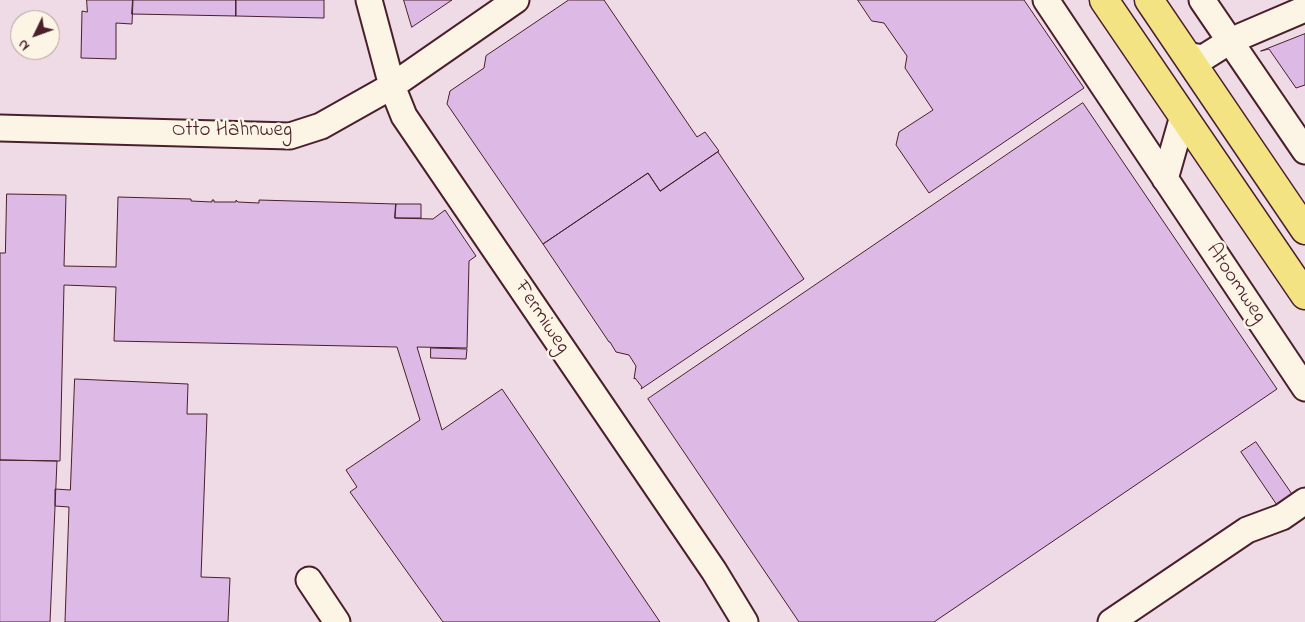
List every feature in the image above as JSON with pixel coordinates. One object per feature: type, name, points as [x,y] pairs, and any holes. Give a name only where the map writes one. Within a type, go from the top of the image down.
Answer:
[{"type":"main road","points":[[1104,0],[1305,296]]},
{"type":"main road","points":[[1148,0],[1305,230]]},
{"type":"main road","points":[[1155,75],[1186,55]]},
{"type":"street","name":"Fermiweg","points":[[369,0],[392,86],[404,116],[714,572],[745,622]]},
{"type":"street","name":"Otto Hahnweg","points":[[0,128],[290,136],[321,126],[392,86],[516,0]]},
{"type":"street","name":"Atoomweg","points":[[1046,0],[1305,388]]},
{"type":"street","points":[[1202,0],[1305,151]]},
{"type":"street","points":[[1186,55],[1203,58],[1230,40],[1305,9]]},
{"type":"street","points":[[1165,179],[1183,116]]},
{"type":"street","points":[[1111,622],[1247,530],[1282,516],[1305,501]]},
{"type":"street","points":[[309,580],[337,622]]},
{"type":"shaded area","points":[[0,0],[1305,0],[1305,622],[0,622]]},
{"type":"building","points":[[87,0],[133,0],[132,24],[116,23],[116,59],[81,58],[82,11],[87,12]]},
{"type":"building","points":[[133,0],[236,0],[236,16],[132,14]]},
{"type":"building","points":[[236,0],[324,0],[324,18],[236,16]]},
{"type":"building","points":[[404,0],[452,0],[412,27]]},
{"type":"building","points":[[569,0],[604,0],[697,137],[705,132],[719,151],[660,191],[648,173],[543,244],[447,104],[450,91],[484,68],[486,56]]},
{"type":"building","points":[[858,0],[1024,0],[1084,88],[929,193],[896,145],[899,132],[933,110],[905,68],[907,56],[884,23],[872,21]]},
{"type":"building","points":[[1305,34],[1305,85],[1296,88],[1269,49],[1261,51]]},
{"type":"building","points":[[1083,103],[1277,389],[934,622],[799,622],[648,399]]},
{"type":"building","points":[[718,152],[804,279],[641,389],[642,387],[634,379],[636,366],[629,355],[616,352],[543,244],[648,173],[660,191]]},
{"type":"building","points":[[7,194],[66,195],[64,266],[116,267],[118,197],[191,199],[191,201],[212,202],[214,200],[214,202],[236,202],[236,200],[238,202],[259,203],[259,200],[396,204],[395,218],[433,219],[445,210],[476,256],[469,261],[467,348],[417,347],[442,430],[502,389],[660,622],[443,622],[350,492],[357,487],[346,470],[420,420],[397,347],[114,341],[116,287],[64,285],[60,461],[0,460],[0,253],[5,253]]},
{"type":"building","points":[[396,204],[421,204],[421,218],[395,218]]},
{"type":"building","points":[[431,348],[467,349],[466,359],[431,358]]},
{"type":"building","points":[[75,379],[188,384],[187,414],[207,414],[201,577],[230,578],[228,622],[65,622],[69,507],[55,506],[55,489],[70,490]]},
{"type":"building","points":[[1256,442],[1294,497],[1279,508],[1241,452]]},
{"type":"building","points":[[0,460],[57,461],[50,622],[0,622]]}]
